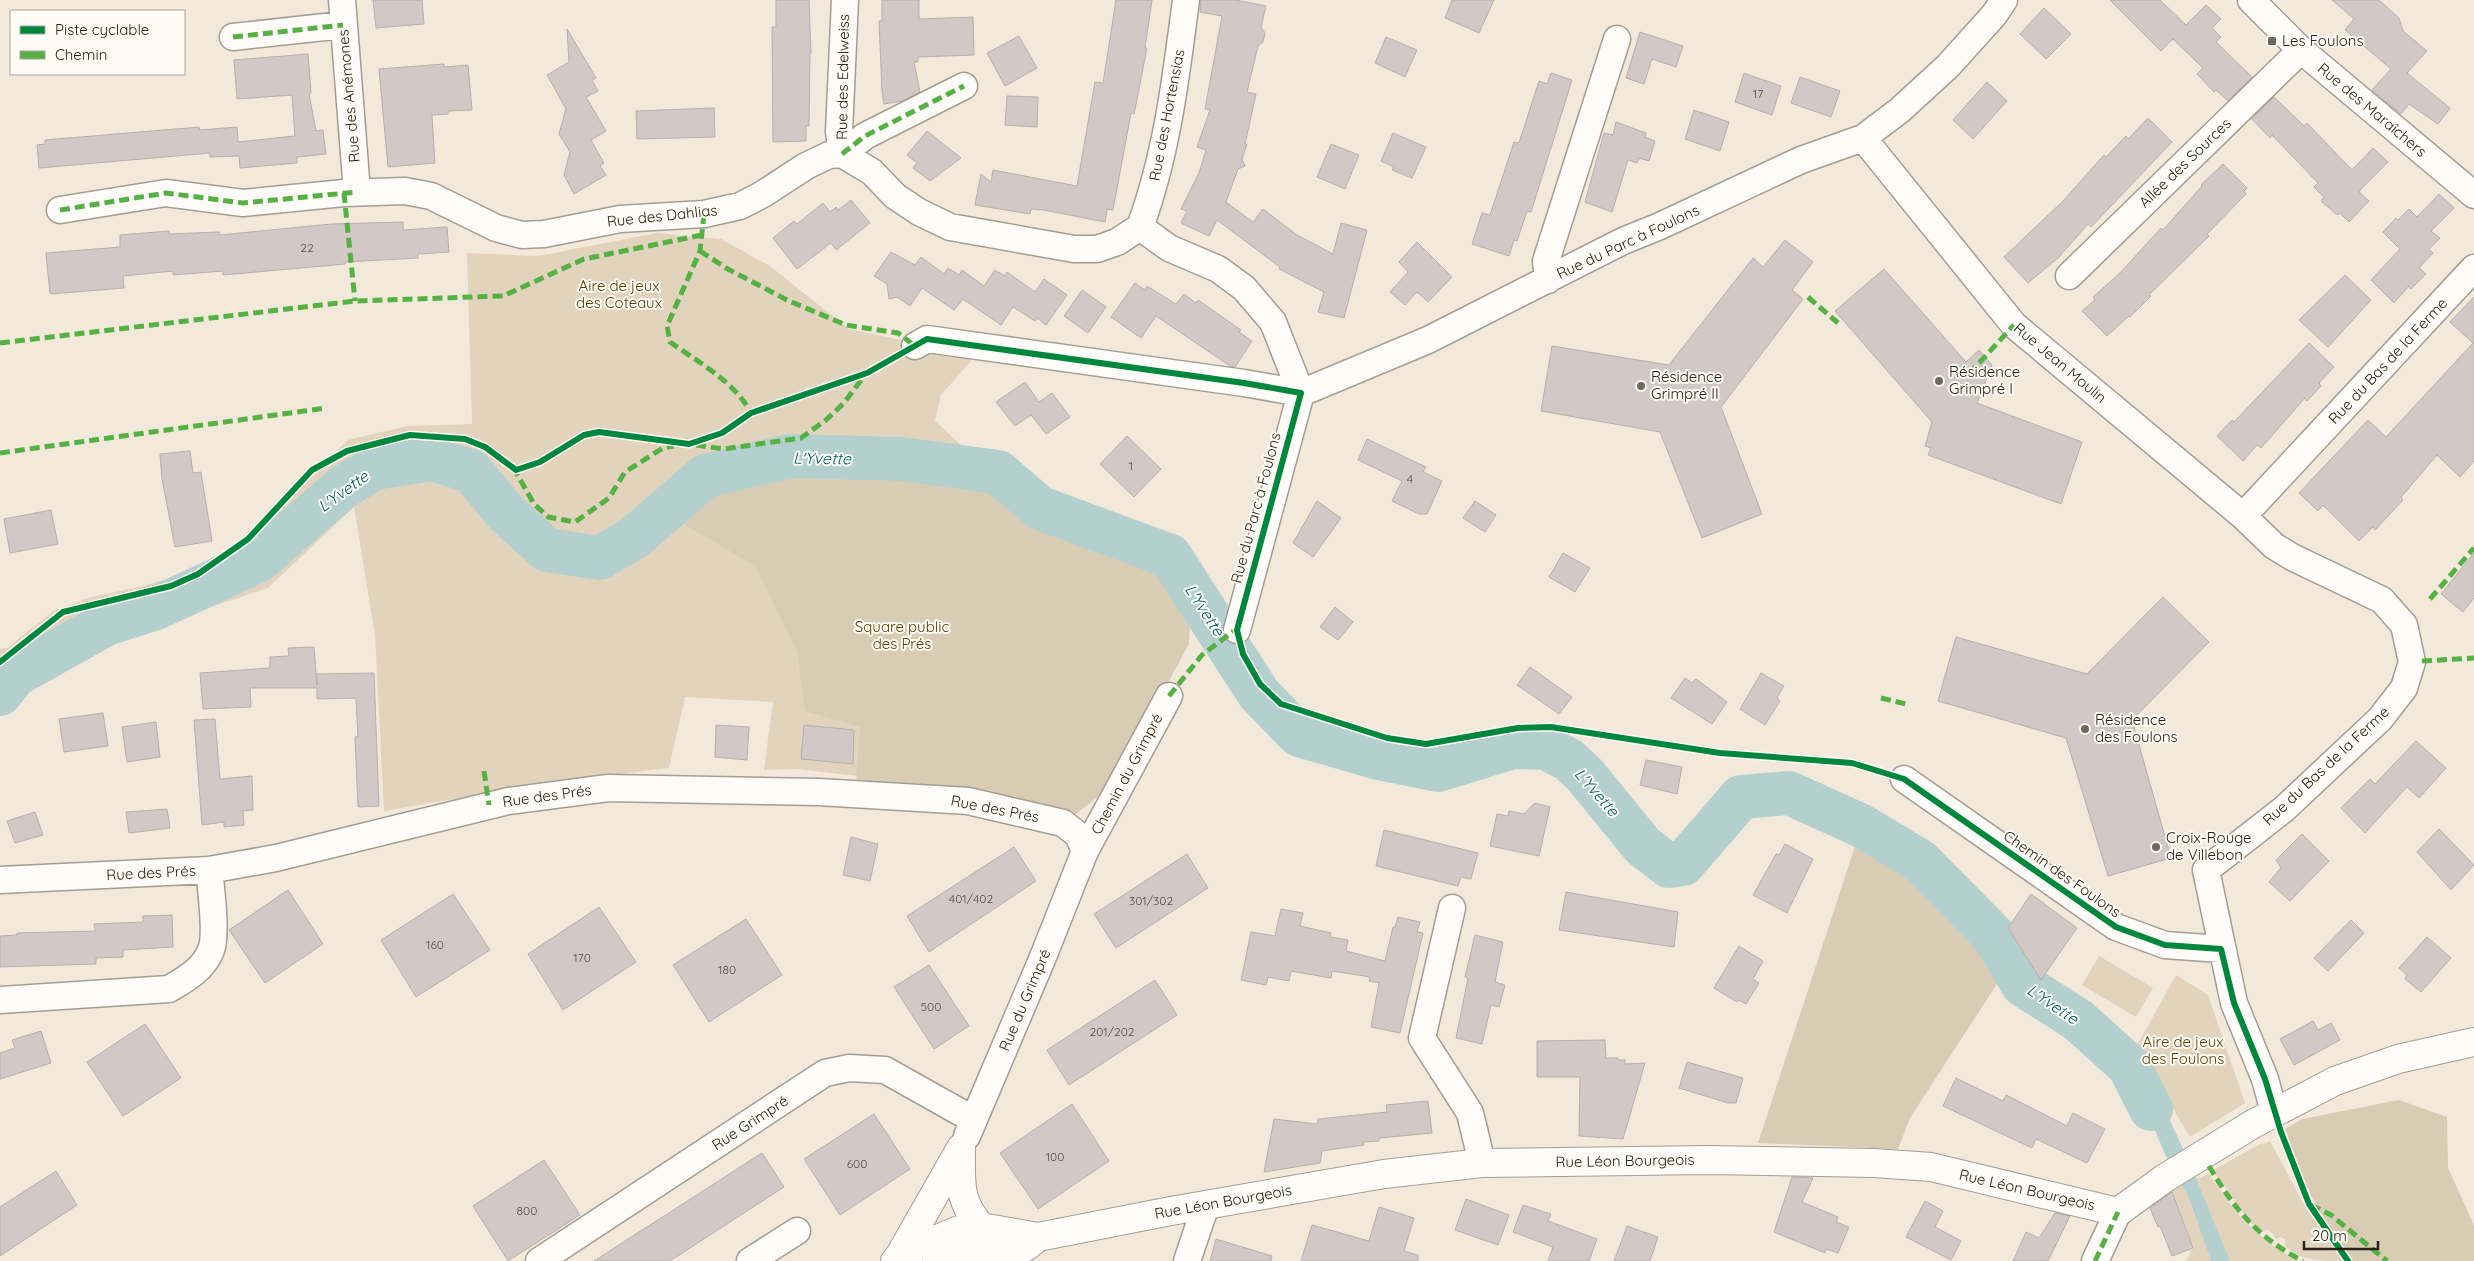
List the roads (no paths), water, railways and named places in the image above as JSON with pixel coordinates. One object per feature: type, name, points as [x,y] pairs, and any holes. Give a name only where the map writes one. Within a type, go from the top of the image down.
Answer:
[{"type":"street","name":"Rue des Edelweiss","points":[[842,154],[839,132],[845,0]]},
{"type":"street","name":"Rue des Hortensias","points":[[1140,227],[1162,158],[1175,87],[1186,0]]},
{"type":"street","name":"Rue du Parc à Foulons","points":[[1237,630],[1301,393],[1428,340],[1623,241],[1660,226],[1801,160],[1863,138],[1900,110],[1948,66],[1994,15],[2004,0]]},
{"type":"street","name":"Rue des Maraîchers","points":[[2251,0],[2301,50],[2474,195]]},
{"type":"street","points":[[234,37],[342,12]]},
{"type":"street","name":"Rue des Anémones","points":[[342,12],[357,192]]},
{"type":"street","points":[[1548,280],[1546,261],[1617,39]]},
{"type":"street","name":"Allée des Sources","points":[[2070,276],[2301,50]]},
{"type":"street","points":[[964,86],[865,136],[842,154],[872,172],[896,196],[919,212],[950,227],[1074,249],[1097,249],[1117,242],[1140,227],[1169,248],[1218,269],[1244,288],[1273,322],[1301,393]]},
{"type":"street","name":"Rue Jean Moulin","points":[[1863,138],[2014,325],[2243,516]]},
{"type":"street","name":"Rue des Dahlias","points":[[60,210],[166,193],[243,203],[357,192],[405,191],[430,196],[496,228],[522,235],[544,234],[620,219],[704,214],[740,206],[763,194],[806,166],[829,155],[842,154]]},
{"type":"street","name":"Rue du Bas de la Ferme","points":[[2274,1112],[2264,1079],[2234,1003],[2221,950],[2206,870],[2284,809],[2380,719],[2404,688],[2412,662],[2404,625],[2382,600],[2280,550],[2243,516],[2474,268]]},
{"type":"street","points":[[915,346],[927,339],[1244,383],[1301,393]]},
{"type":"street","name":"Chemin du Grimpré","points":[[1085,851],[1169,696]]},
{"type":"street","name":"Chemin des Foulons","points":[[1904,780],[2116,927],[2165,945],[2221,950]]},
{"type":"street","name":"Rue des Prés","points":[[0,880],[209,870],[276,858],[508,801],[608,788],[817,792],[968,801],[1063,823],[1078,835],[1085,851]]},
{"type":"street","name":"Rue du Grimpré","points":[[962,1148],[1043,957],[1085,851]]},
{"type":"street","points":[[0,1000],[169,989],[189,978],[204,964],[212,949],[214,916],[209,870]]},
{"type":"street","points":[[1452,908],[1422,1038],[1470,1113],[1482,1163]]},
{"type":"street","points":[[2095,1261],[2118,1212],[2196,1158],[2274,1112],[2335,1081],[2398,1059],[2474,1042]]},
{"type":"street","name":"Rue Grimpré","points":[[540,1261],[825,1074],[849,1068],[885,1070],[974,1120]]},
{"type":"street","points":[[897,1258],[962,1148]]},
{"type":"street","points":[[962,1148],[964,1198],[968,1210],[982,1227]]},
{"type":"street","name":"Rue Léon Bourgeois","points":[[897,1258],[946,1235],[982,1227],[1038,1237],[1384,1174],[1482,1163],[1708,1160],[1874,1163],[1931,1167],[2118,1212]]},
{"type":"street","points":[[932,1201],[934,1212],[946,1235],[966,1252]]},
{"type":"street","points":[[1187,1261],[1206,1205]]},
{"type":"street","points":[[750,1261],[797,1231]]},
{"type":"street","name":"Rue Léon Bourgeois","points":[[937,1261],[952,1254],[966,1252],[1007,1253],[1022,1249],[1038,1237]]},
{"type":"water","points":[[2123,1057],[2161,1101],[2194,1173],[2230,1261],[2211,1261],[2188,1196],[2165,1154],[2147,1112],[2113,1068]]},
{"type":"waterway","name":"L'Yvette","points":[[0,694],[15,675],[106,624],[156,608],[258,561],[343,487],[375,468],[431,459],[471,471],[506,513],[547,550],[600,558],[635,537],[705,476],[791,456],[902,459],[998,472],[1040,508],[1170,556],[1259,694],[1299,735],[1379,758],[1438,770],[1513,747],[1546,748],[1569,760],[1585,775],[1643,846],[1669,866],[1683,864],[1741,797],[1789,793],[1862,826],[1920,861],[1994,936],[2023,985],[2078,1020],[2129,1066],[2151,1109]]},
{"type":"place","name":"Les Foulons","points":[[2272,41]]},
{"type":"place","name":"Résidence Grimpré I","points":[[1939,381]]},
{"type":"place","name":"Résidence Grimpré II","points":[[1641,386]]},
{"type":"place","name":"Résidence des Foulons","points":[[2085,729]]},
{"type":"place","name":"Croix-Rouge de Villebon","points":[[2156,847]]},
{"type":"park label","name":"Aire de jeux des Coteaux","points":[[619,294]]},
{"type":"park label","name":"Square public des Prés","points":[[902,636]]},
{"type":"park label","name":"Aire de jeux des Foulons","points":[[2183,1050]]}]
